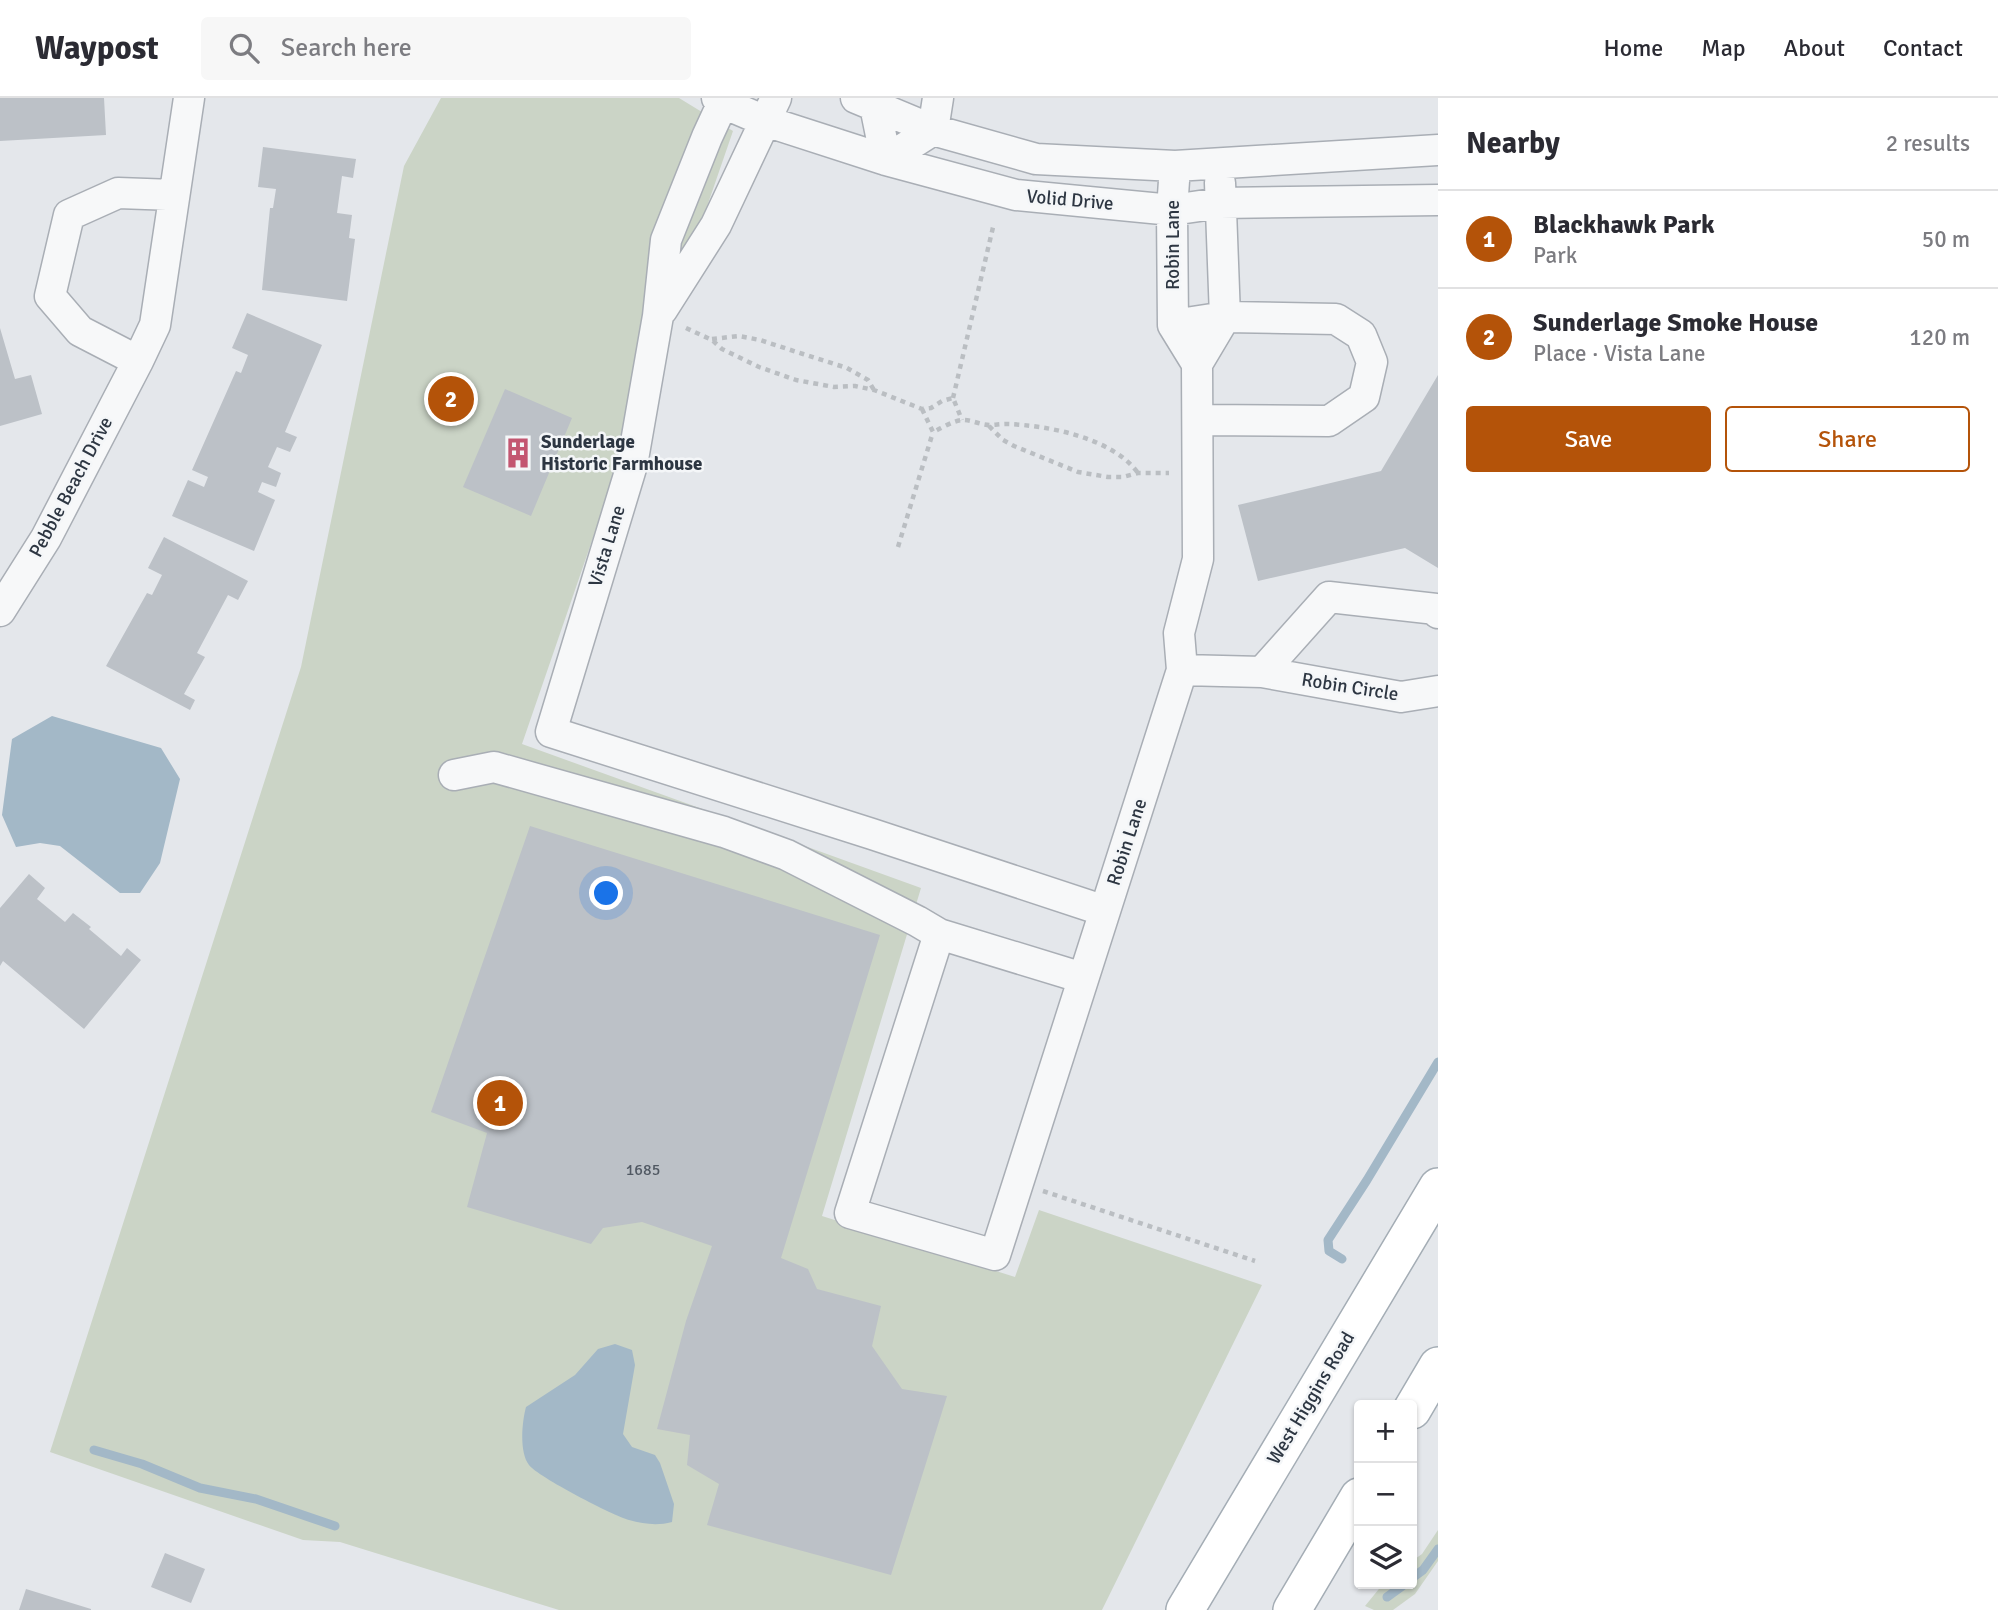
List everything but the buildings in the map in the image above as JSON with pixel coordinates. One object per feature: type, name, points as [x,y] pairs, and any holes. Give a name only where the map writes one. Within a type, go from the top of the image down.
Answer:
[{"type":"main road","name":"West Higgins Road","points":[[1185,1610],[1438,1187]]},
{"type":"main road","points":[[1417,1402],[1438,1366]]},
{"type":"main road","points":[[1292,1610],[1354,1505]]},
{"type":"street","name":"Pebble Beach Drive","points":[[0,611],[46,538],[155,325],[189,98]]},
{"type":"street","points":[[870,101],[886,160],[933,130],[938,98]]},
{"type":"street","name":"Volid Drive","points":[[722,100],[771,110],[886,160],[1016,195],[1172,210],[1220,203],[1438,200]]},
{"type":"street","name":"Vista Lane","points":[[722,100],[666,240],[658,316],[632,465],[551,732],[1105,911]]},
{"type":"street","name":"Volid Drive","points":[[870,101],[933,130],[1036,159],[1175,166],[1438,150]]},
{"type":"street","name":"Vista Lane","points":[[658,316],[716,225],[771,110]]},
{"type":"street","points":[[1198,420],[1329,421],[1364,397],[1372,362],[1361,335],[1336,319],[1224,317],[1173,325],[1197,364],[1224,317],[1221,163]]},
{"type":"street","name":"Robin Lane","points":[[1173,325],[1172,210],[1175,166]]},
{"type":"street","points":[[138,361],[80,331],[50,296],[69,215],[118,193],[174,195]]},
{"type":"street","name":"Robin Lane","points":[[939,934],[850,1213],[995,1255],[1182,670],[1180,633],[1198,559],[1197,364]]},
{"type":"street","name":"Robin Circle","points":[[1262,672],[1329,597],[1436,609],[1438,613]]},
{"type":"street","name":"Robin Circle","points":[[1182,670],[1262,672],[1401,697],[1438,691]]},
{"type":"street","points":[[454,775],[494,767],[724,832],[787,855],[939,934],[1083,978]]},
{"type":"path","points":[[962,420],[953,398],[995,223]]},
{"type":"path","points":[[874,390],[868,380],[847,368],[760,340],[739,336],[712,340],[722,349],[759,367],[796,380],[834,387],[855,386],[874,390],[922,409],[953,398]]},
{"type":"path","points":[[898,547],[933,432],[922,409]]},
{"type":"path","points":[[933,432],[962,420],[988,425],[1042,427],[1093,441],[1118,452],[1138,473],[1108,477],[1078,472],[1014,446],[1003,440],[988,425]]},
{"type":"path","points":[[1036,1189],[1255,1261]]},
{"type":"green space","points":[[441,98],[679,98],[733,131],[522,744],[921,888],[822,1216],[1015,1277],[1039,1210],[1262,1285],[1102,1610],[559,1610],[340,1542],[303,1540],[50,1452],[301,667],[404,166]]},
{"type":"green space","points":[[1438,1530],[1438,1561],[1415,1594],[1393,1610],[1374,1610],[1365,1606],[1379,1589],[1417,1589],[1417,1558]]},
{"type":"water","points":[[52,716],[161,748],[180,779],[160,863],[140,893],[120,893],[60,846],[40,843],[16,847],[2,815],[12,739]]},
{"type":"water","points":[[615,1344],[632,1350],[635,1365],[623,1434],[632,1447],[655,1455],[660,1463],[674,1504],[672,1522],[650,1524],[621,1517],[577,1496],[535,1471],[524,1453],[522,1437],[526,1407],[575,1375],[598,1349]]},
{"type":"waterway","points":[[1342,1259],[1329,1251],[1328,1240],[1438,1062]]},
{"type":"waterway","points":[[94,1450],[142,1464],[200,1488],[256,1499],[335,1526]]},
{"type":"waterway","points":[[1417,1574],[1438,1549]]},
{"type":"waterway","points":[[1387,1597],[1398,1589]]},
{"type":"place","name":"Sunderlage Smoke House","points":[[451,399]]},
{"type":"place","name":"Sunderlage Historic Farmhouse","points":[[518,453]]},
{"type":"place","name":"Blackhawk Park","points":[[500,1103]]}]
